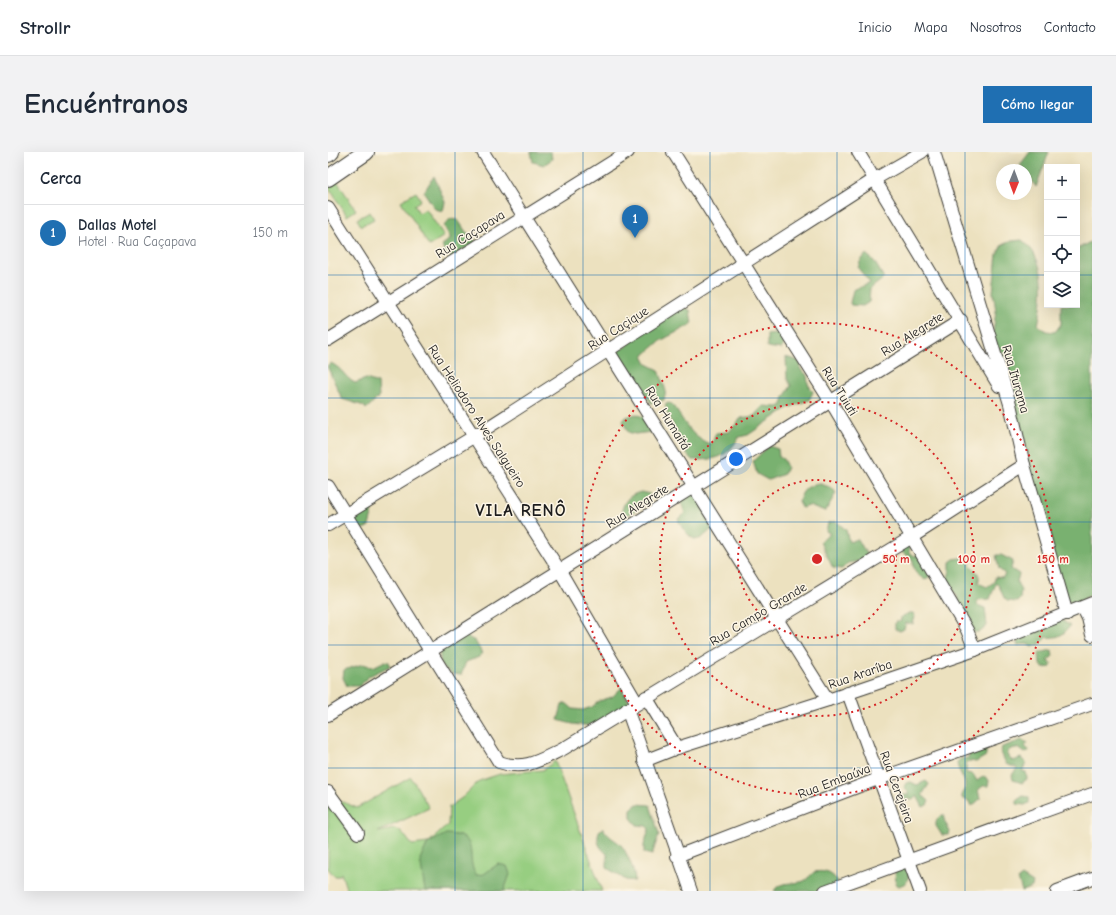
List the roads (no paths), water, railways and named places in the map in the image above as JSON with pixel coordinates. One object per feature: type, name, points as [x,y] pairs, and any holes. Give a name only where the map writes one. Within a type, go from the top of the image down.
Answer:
[{"type":"main road","points":[[328,178],[366,152]]},
{"type":"street","name":"Rua Humaitá","points":[[483,152],[828,700]]},
{"type":"street","name":"Rua Caçapava","points":[[328,340],[628,152]]},
{"type":"street","name":"Rua Tuiuti","points":[[673,152],[830,402],[912,537],[967,630],[975,650]]},
{"type":"street","points":[[858,152],[961,320],[1010,404]]},
{"type":"street","name":"Rua Caçique","points":[[328,525],[473,437],[875,179],[922,152]]},
{"type":"street","name":"Rua Iturama","points":[[934,152],[1010,404],[1024,465],[1068,614]]},
{"type":"street","name":"Rua Heliodoro Alves Salgueiro","points":[[328,208],[560,571],[636,703],[677,748]]},
{"type":"street","name":"Rua Alegrete","points":[[328,715],[961,320]]},
{"type":"street","name":"Rua Campo Grande","points":[[431,651],[499,762],[513,767],[531,764],[562,749],[777,619],[912,537],[1024,465]]},
{"type":"street","points":[[328,486],[431,651]]},
{"type":"street","points":[[1089,611],[1092,635]]},
{"type":"street","name":"Rua Araríba","points":[[644,762],[677,748],[848,694],[975,650],[1068,614],[1089,611]]},
{"type":"street","name":"Rua Cerejeira","points":[[848,694],[920,891]]},
{"type":"street","points":[[636,703],[644,762],[691,891]]},
{"type":"street","name":"Rua Embaúva","points":[[677,856],[878,779],[1092,704]]},
{"type":"street","points":[[328,792],[358,833]]},
{"type":"street","points":[[825,891],[1092,794]]},
{"type":"street","points":[[1057,891],[1092,878]]},
{"type":"place","name":"Dallas Motel","points":[[635,238]]},
{"type":"district","name":"VILA RENÔ","points":[[521,510]]}]
